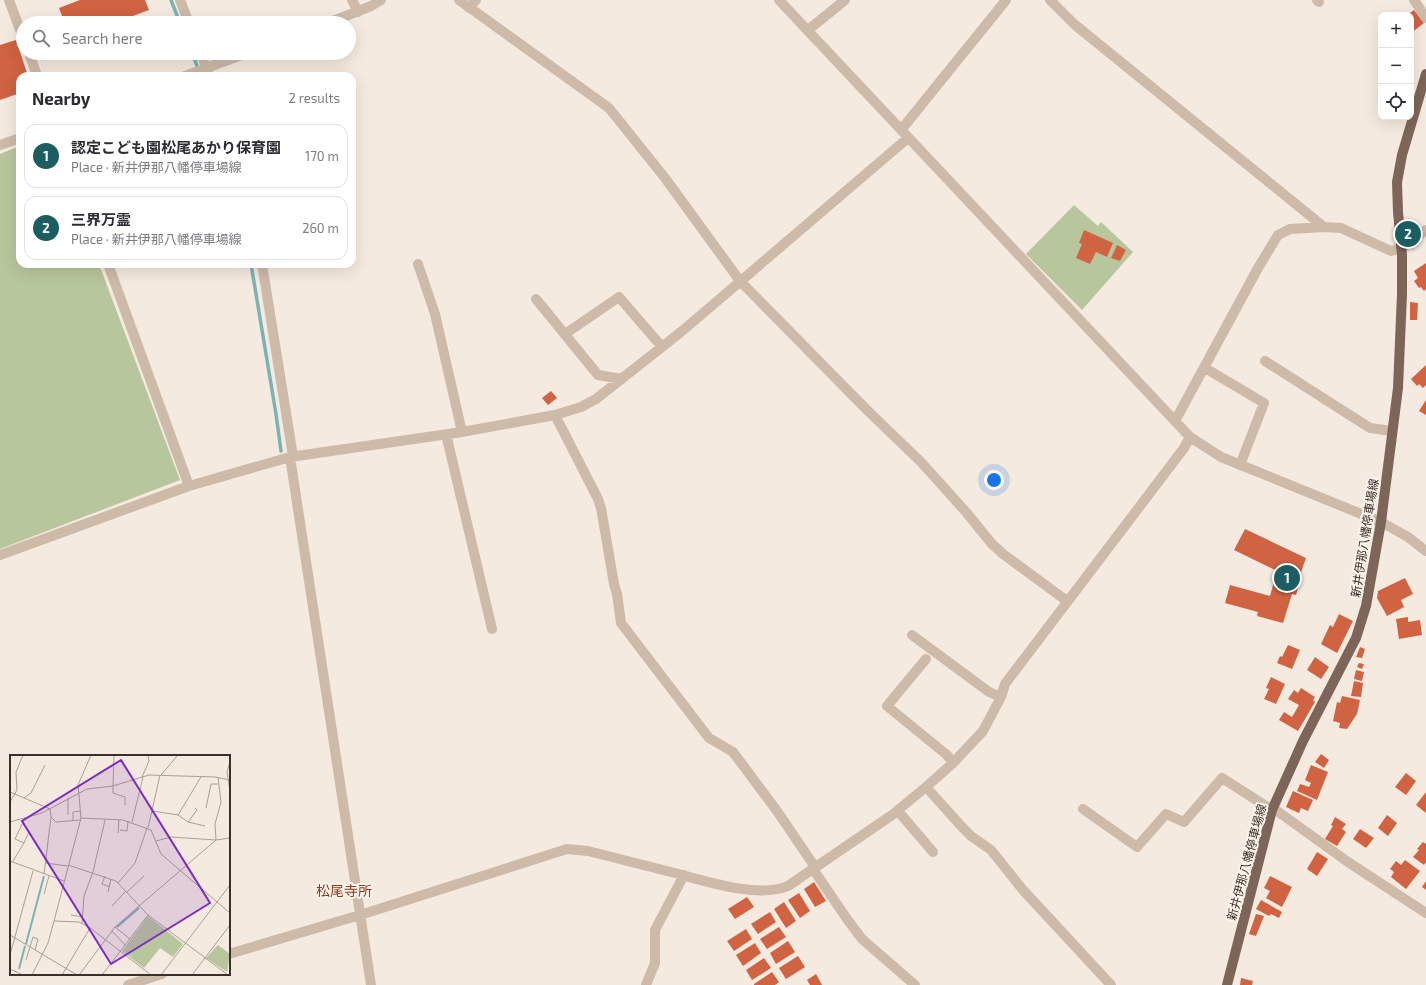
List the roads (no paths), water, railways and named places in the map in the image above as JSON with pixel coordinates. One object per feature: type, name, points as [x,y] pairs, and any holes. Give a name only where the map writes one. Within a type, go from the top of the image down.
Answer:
[{"type":"main road","name":"新井伊那八幡停車場線","points":[[1227,985],[1272,809],[1303,741],[1356,638],[1366,606],[1381,522],[1398,388],[1401,348],[1402,248],[1398,212],[1398,182],[1402,155],[1426,74]]},
{"type":"street","points":[[9,0],[16,19]]},
{"type":"street","points":[[180,0],[186,16]]},
{"type":"street","points":[[352,0],[358,12]]},
{"type":"street","points":[[347,16],[381,0]]},
{"type":"street","points":[[459,0],[472,4],[609,108],[665,178],[740,281],[869,412],[921,462],[966,512],[992,544],[1003,554],[1067,601]]},
{"type":"street","points":[[779,0],[1190,438],[1221,457],[1381,522],[1408,537],[1426,551]]},
{"type":"street","points":[[808,30],[845,0]]},
{"type":"street","points":[[901,130],[1006,0]]},
{"type":"street","points":[[1050,0],[1074,24],[1324,227]]},
{"type":"street","points":[[1414,0],[1426,18]]},
{"type":"street","points":[[31,60],[36,72]]},
{"type":"street","points":[[200,60],[199,72],[229,60]]},
{"type":"street","points":[[0,556],[189,486],[292,457],[462,432],[555,415],[581,407],[596,399],[622,380],[908,138]]},
{"type":"street","points":[[0,145],[16,139]]},
{"type":"street","points":[[1175,422],[1258,268],[1278,235],[1290,230],[1324,227],[1341,228],[1391,251],[1402,248],[1426,230]]},
{"type":"street","points":[[418,264],[435,314],[462,432]]},
{"type":"street","points":[[109,268],[189,486]]},
{"type":"street","points":[[263,268],[371,985]]},
{"type":"street","points":[[565,334],[619,297],[662,347]]},
{"type":"street","points":[[536,299],[598,375],[622,380]]},
{"type":"street","points":[[1265,361],[1370,428],[1392,431]]},
{"type":"street","points":[[1205,368],[1264,403],[1240,465]]},
{"type":"street","points":[[555,415],[598,499],[601,508],[621,623],[709,738],[733,752],[777,811],[847,919],[862,939],[915,985]]},
{"type":"street","points":[[446,434],[492,629]]},
{"type":"street","points":[[230,954],[360,915],[567,849],[588,851],[733,887],[771,890],[781,889],[788,886],[898,811],[953,763],[983,731],[1001,697],[1005,684],[1184,448],[1190,438]]},
{"type":"street","points":[[912,635],[989,692],[1001,697]]},
{"type":"street","points":[[926,659],[888,706],[947,755],[953,763]]},
{"type":"street","points":[[1082,809],[1137,847],[1166,814],[1184,822],[1222,778],[1272,809],[1348,862],[1426,913]]},
{"type":"street","points":[[926,787],[962,828],[991,850],[1023,890],[1111,985]]},
{"type":"street","points":[[898,811],[933,852]]},
{"type":"street","points":[[646,985],[655,964],[655,930],[684,876]]},
{"type":"street","points":[[128,985],[159,975]]},
{"type":"waterway","points":[[171,0],[177,16]]},
{"type":"waterway","points":[[195,60],[199,72]]},
{"type":"waterway","points":[[252,268],[281,451]]},
{"type":"place","name":"三界万霊","points":[[1408,234]]},
{"type":"place","name":"認定こども園松尾あかり保育園","points":[[1287,578]]},
{"type":"district","name":"松尾寺所","points":[[344,890]]}]
